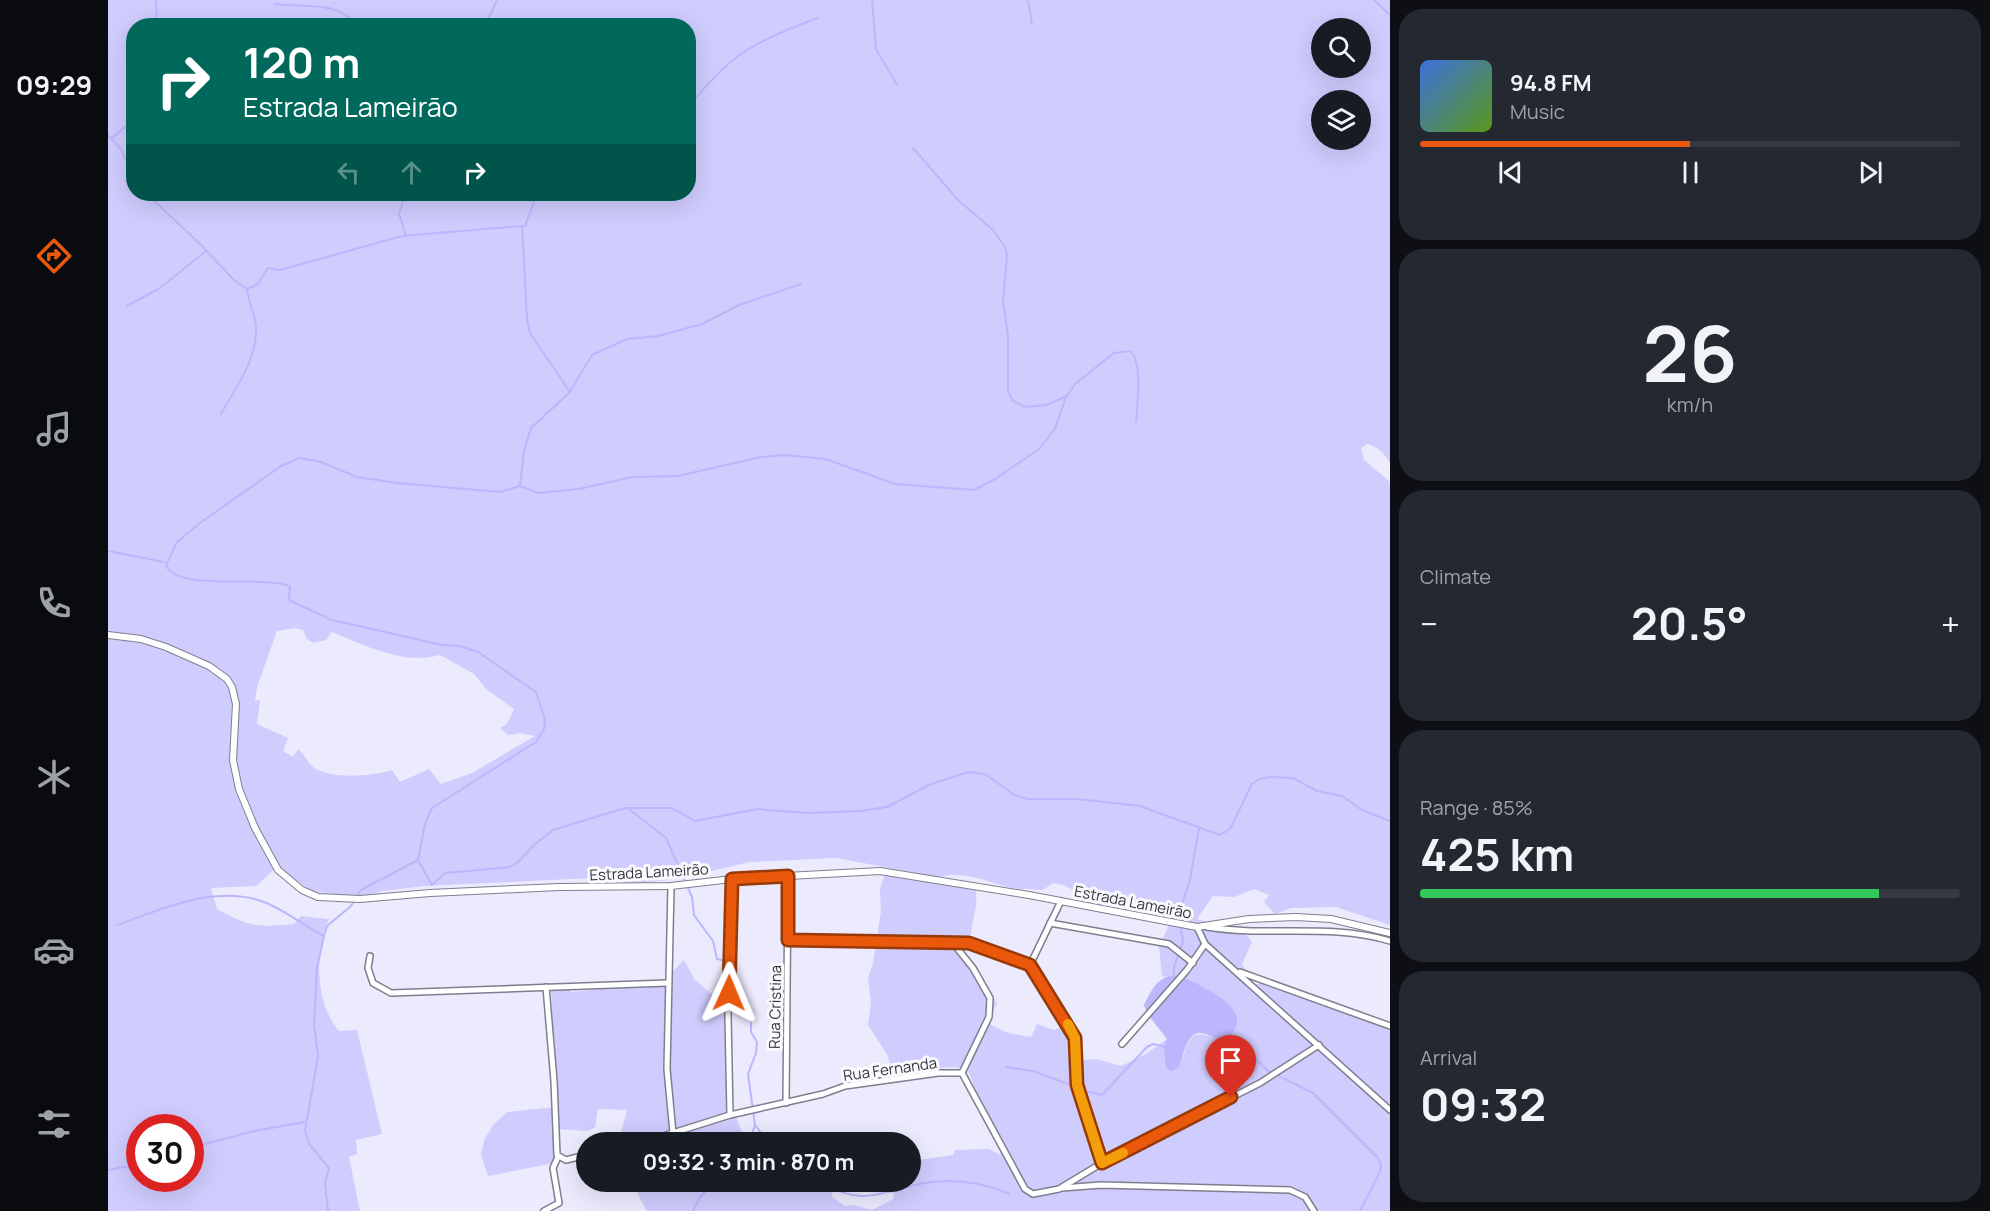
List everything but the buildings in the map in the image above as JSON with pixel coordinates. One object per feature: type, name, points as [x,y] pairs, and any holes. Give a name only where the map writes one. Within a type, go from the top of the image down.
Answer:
[{"type":"street","name":"Estrada Lameirão","points":[[108,635],[141,639],[166,647],[209,666],[227,679],[232,687],[236,704],[233,760],[239,789],[255,828],[278,870],[302,890],[318,897],[360,899],[560,887],[671,886],[732,879],[880,871],[1200,926],[1249,920],[1331,919],[1390,933]]},
{"type":"street","name":"Rua Cristina","points":[[786,1103],[788,876]]},
{"type":"street","points":[[730,1115],[728,1016],[732,879]]},
{"type":"street","points":[[671,886],[667,983],[668,1084],[673,1132]]},
{"type":"street","points":[[1030,965],[1061,901]]},
{"type":"street","points":[[1050,923],[1169,944],[1193,963]]},
{"type":"street","points":[[1390,941],[1347,931],[1248,930],[1200,926],[1205,944],[1390,1110]]},
{"type":"street","points":[[788,940],[953,943],[980,946],[1030,965],[1075,1038],[1077,1085],[1102,1163]]},
{"type":"street","points":[[953,943],[973,968],[990,998],[988,1017],[962,1073],[1026,1189],[1033,1194],[1101,1185],[1290,1190],[1305,1197],[1314,1211]]},
{"type":"street","points":[[1122,1044],[1193,963],[1205,944]]},
{"type":"street","points":[[370,956],[368,968],[373,983],[387,993],[667,983]]},
{"type":"street","points":[[1236,970],[1390,1026]]},
{"type":"street","points":[[544,1211],[557,1206],[560,1201],[553,1168],[558,1157],[546,987]]},
{"type":"street","points":[[1059,1189],[1102,1163],[1260,1083],[1319,1046]]},
{"type":"street","name":"Rua Fernanda","points":[[676,1132],[730,1115],[853,1085],[938,1073],[962,1073]]},
{"type":"street","points":[[558,1157],[566,1160],[576,1158]]},
{"type":"shaded area","points":[[108,0],[1390,0],[1390,463],[1375,447],[1368,444],[1361,448],[1364,460],[1390,482],[1390,925],[1336,907],[1291,908],[1275,914],[1264,902],[1269,895],[1254,889],[1234,897],[1213,896],[1197,919],[1234,928],[1246,935],[1252,942],[1242,964],[1255,985],[1262,982],[1390,1022],[1390,1211],[647,1211],[638,1192],[831,1192],[832,1197],[845,1206],[854,1205],[872,1210],[893,1199],[894,1193],[867,1192],[921,1192],[921,1160],[953,1155],[955,1150],[989,1149],[1001,1155],[968,1071],[963,1068],[946,1068],[926,1071],[902,1079],[890,1066],[888,1056],[868,1025],[871,1002],[868,978],[873,964],[881,911],[880,889],[885,874],[976,890],[971,935],[957,942],[997,1003],[987,1023],[1008,1033],[1031,1037],[1037,1024],[1054,1030],[1069,1024],[1076,1039],[1072,1061],[1096,1059],[1121,1066],[1146,1054],[1167,1039],[1165,1057],[1179,1067],[1192,1037],[1203,1035],[1223,1041],[1233,1033],[1238,1022],[1172,975],[1162,977],[1159,947],[1171,920],[1122,906],[1099,905],[1064,885],[1053,883],[1043,890],[1013,888],[971,877],[947,875],[938,877],[836,858],[749,862],[683,878],[632,884],[614,877],[424,886],[382,891],[360,898],[313,891],[276,868],[256,886],[211,888],[217,909],[254,925],[294,924],[301,916],[329,919],[324,932],[319,961],[321,992],[331,1019],[339,1031],[357,1030],[382,1134],[356,1140],[357,1154],[349,1157],[360,1211],[108,1211]],"holes":[[[295,628],[303,630],[307,639],[314,643],[326,640],[332,632],[371,648],[399,656],[412,658],[440,655],[474,674],[486,689],[514,709],[507,724],[500,728],[508,735],[520,733],[535,736],[472,773],[441,784],[429,769],[400,782],[392,770],[363,775],[340,775],[320,771],[313,767],[298,749],[293,757],[283,751],[288,738],[257,724],[260,700],[255,701],[257,687],[277,631]]]},
{"type":"shaded area","points":[[684,960],[695,980],[720,1001],[726,1012],[727,1117],[736,1117],[742,1132],[621,1132],[627,1110],[598,1109],[595,1127],[588,1131],[556,1129],[554,1163],[488,1176],[481,1155],[484,1140],[494,1124],[507,1112],[555,1107],[551,983],[565,986],[571,992],[662,983]]},
{"type":"shaded area","points":[[1172,975],[1180,977],[1147,1014],[1144,1005],[1152,990],[1162,979]]},
{"type":"shaded area","points":[[1182,977],[1219,996],[1228,1003],[1237,1019],[1236,1027],[1228,1039],[1223,1041],[1199,1033],[1190,1038],[1179,1067],[1171,1071],[1166,1068],[1164,1048],[1167,1039],[1149,1016]]},
{"type":"waterway","points":[[156,0],[157,18]]},
{"type":"waterway","points":[[489,18],[497,0]]},
{"type":"waterway","points":[[872,0],[876,49],[897,85]]},
{"type":"waterway","points":[[1028,0],[1032,24]]},
{"type":"waterway","points":[[1374,0],[1390,15]]},
{"type":"waterway","points":[[274,4],[321,7],[341,12],[350,18]]},
{"type":"waterway","points":[[696,98],[730,62],[760,42],[818,18]]},
{"type":"waterway","points":[[112,138],[126,126]]},
{"type":"waterway","points":[[108,135],[121,149],[126,160]]},
{"type":"waterway","points":[[913,148],[958,200],[993,230],[1005,247],[1007,255],[1003,301],[1008,336],[1008,392],[1013,401],[1025,407],[1047,405],[1067,396]]},
{"type":"waterway","points":[[154,201],[236,282],[247,289],[258,284],[268,268],[280,270],[402,236],[522,226]]},
{"type":"waterway","points":[[403,201],[399,214],[406,235]]},
{"type":"waterway","points":[[534,201],[525,226],[522,226],[527,318],[530,333],[570,392]]},
{"type":"waterway","points":[[127,306],[160,288],[206,251]]},
{"type":"waterway","points":[[520,486],[524,451],[531,428],[569,393],[592,355],[627,339],[658,336],[702,324],[739,305],[801,284]]},
{"type":"waterway","points":[[221,414],[245,372],[256,338],[256,326],[247,289]]},
{"type":"waterway","points":[[1136,422],[1138,373],[1137,364],[1130,351],[1114,353],[1075,384],[1066,397],[1055,429],[1039,449],[995,479],[974,490],[895,484],[826,459],[784,455],[761,457],[678,476],[632,477],[579,489],[539,493],[520,486],[500,492],[397,483],[357,477],[318,461],[299,458],[281,466],[200,523],[177,542],[166,565],[173,573],[205,581],[281,583],[290,587],[289,600],[332,620],[442,645],[460,646],[478,652],[536,692],[545,720],[544,729],[536,742],[432,808],[425,824],[418,860],[432,885],[445,873],[510,867],[553,830],[625,808],[672,808],[695,821],[757,809],[808,813],[860,811],[887,807],[931,784],[969,772],[985,774],[1013,794],[1027,799],[1078,799],[1140,806],[1220,835],[1230,829],[1252,784],[1259,779],[1269,777],[1293,778],[1317,791],[1342,796],[1362,810],[1390,821]]},
{"type":"waterway","points":[[108,551],[164,562]]},
{"type":"waterway","points":[[629,809],[666,838],[692,897],[694,915],[713,941],[717,959],[733,963],[735,1007],[742,1006],[751,1022],[751,1032],[757,1042],[756,1053],[748,1074],[755,1125],[753,1132]]},
{"type":"waterway","points":[[1174,976],[1174,967],[1183,942],[1179,917],[1190,880],[1199,828]]},
{"type":"waterway","points":[[328,1211],[325,1183],[329,1168],[309,1144],[305,1131],[318,1056],[314,1024],[317,968],[324,936],[327,926],[351,906],[361,890],[418,860]]},
{"type":"waterway","points":[[117,925],[189,901],[208,897],[246,897],[279,909],[324,936]]},
{"type":"waterway","points":[[1231,1035],[1267,1070],[1313,1093],[1378,1158],[1381,1165],[1380,1172],[1360,1211]]},
{"type":"waterway","points":[[1081,1090],[1102,1095],[1147,1047],[1153,1044],[1166,1047]]},
{"type":"waterway","points":[[1006,1067],[1033,1071],[1076,1087]]},
{"type":"waterway","points":[[204,1144],[254,1131],[305,1122]]},
{"type":"waterway","points":[[756,1126],[760,1132]]},
{"type":"waterway","points":[[108,1170],[126,1167]]},
{"type":"waterway","points":[[921,1184],[942,1181],[972,1183],[1010,1194]]},
{"type":"waterway","points":[[693,1211],[705,1192]]},
{"type":"waterway","points":[[840,1192],[864,1196],[888,1192]]},
{"type":"slow traffic","points":[[1068,1024],[1075,1038],[1077,1085],[1102,1163],[1123,1153]]},
{"type":"route","points":[[729,993],[732,879],[788,876],[788,940],[969,943],[1030,965],[1075,1038],[1077,1085],[1102,1163],[1171,1130],[1231,1097]]}]
